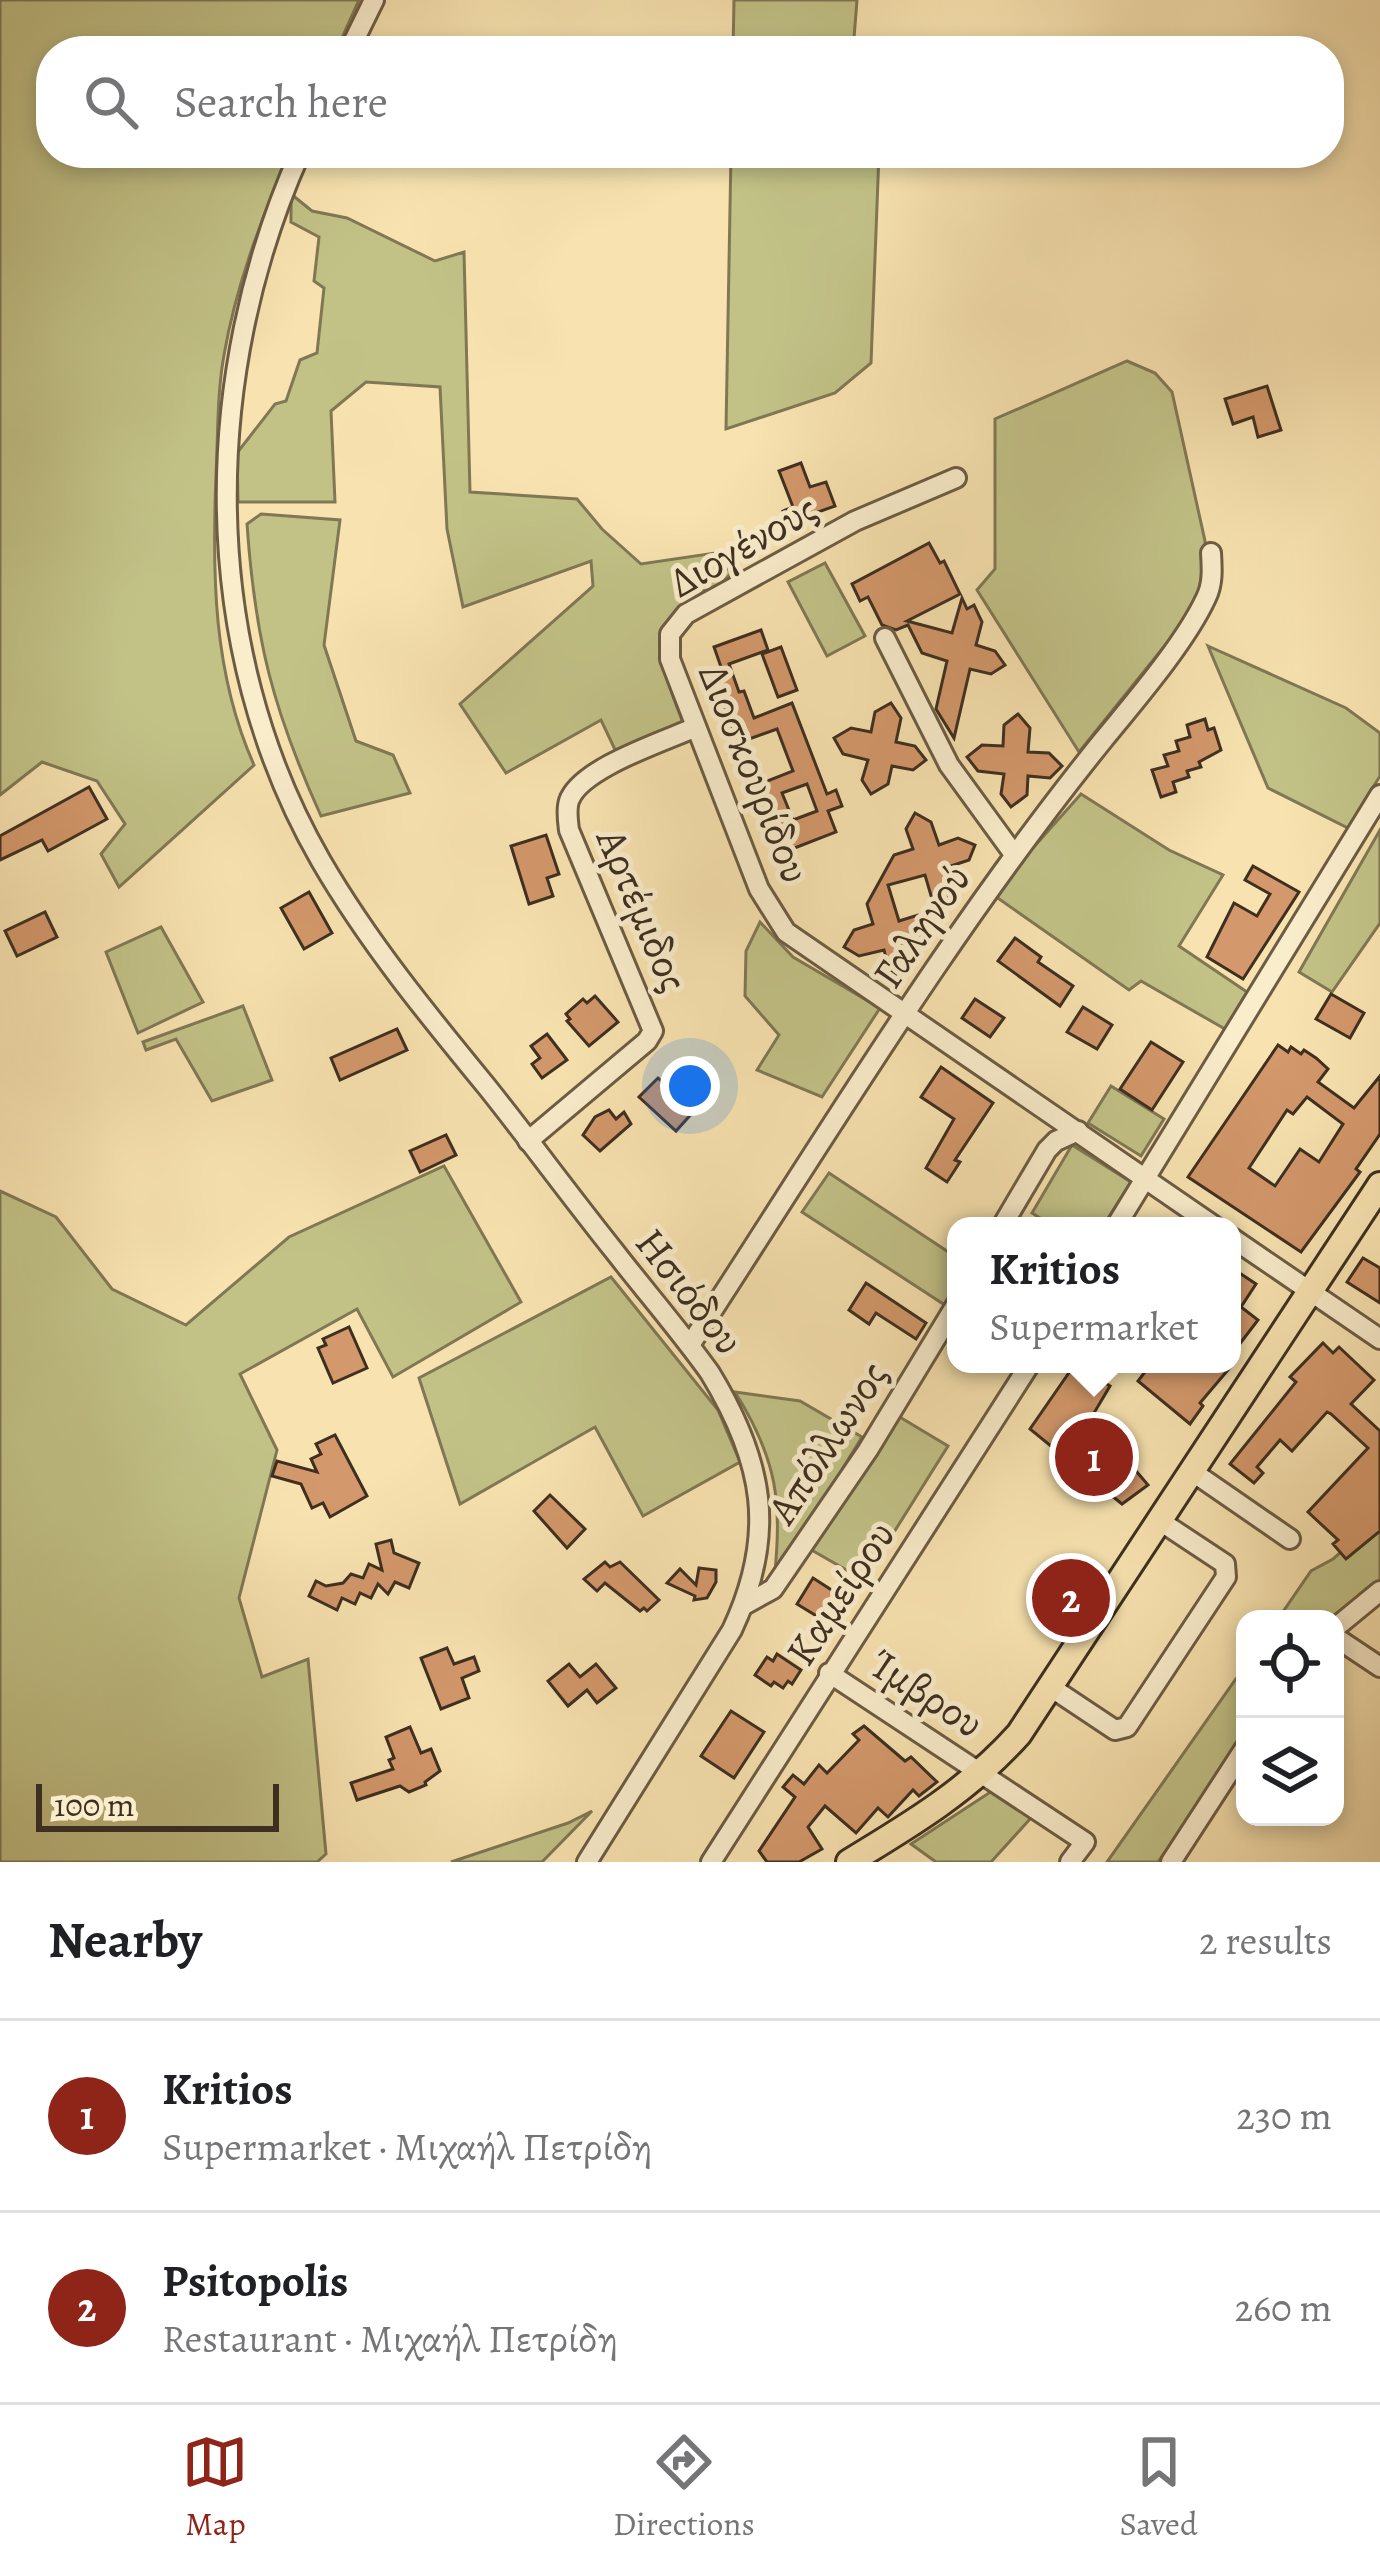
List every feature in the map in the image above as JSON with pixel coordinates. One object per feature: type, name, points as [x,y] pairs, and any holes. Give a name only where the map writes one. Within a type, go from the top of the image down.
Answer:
[{"type":"main road","points":[[849,1862],[985,1773],[1019,1734],[1380,1185]]},
{"type":"street","points":[[356,36],[374,0]]},
{"type":"street","name":"Ησιόδου","points":[[293,168],[277,203],[244,314],[226,463],[228,538],[242,643],[261,718],[295,811],[370,940],[690,1345],[734,1412],[752,1464],[760,1537],[744,1605],[583,1861]]},
{"type":"street","name":"Διογένους","points":[[670,634],[686,614],[855,520],[956,478]]},
{"type":"street","name":"Γαληνού","points":[[690,1345],[1013,853],[1192,621],[1207,597],[1211,553]]},
{"type":"street","name":"Διοσκουρίδου","points":[[670,634],[670,659],[759,889],[774,916],[799,943],[1201,1217]]},
{"type":"street","points":[[885,638],[949,765],[1013,853]]},
{"type":"street","name":"Αρτέμιδος","points":[[528,1141],[646,1041],[652,1030],[569,830],[569,799],[579,784],[601,770],[696,727]]},
{"type":"street","points":[[1122,1217],[1380,795]]},
{"type":"street","points":[[1007,1217],[1047,1150],[1078,1131]]},
{"type":"street","points":[[1241,1244],[1380,1339]]},
{"type":"street","name":"Απόλλωνος","points":[[744,1605],[773,1588],[868,1450],[947,1320]]},
{"type":"street","name":"Καμείρου","points":[[711,1862],[1024,1373]]},
{"type":"street","points":[[1190,1470],[1290,1539]]},
{"type":"street","points":[[1052,1688],[1115,1730],[1127,1727],[1226,1577],[1225,1564],[1160,1521]]},
{"type":"street","points":[[1344,1625],[1380,1591]]},
{"type":"street","points":[[1344,1640],[1380,1667]]},
{"type":"street","name":"Ίμβρου","points":[[830,1673],[1085,1842],[1070,1862]]},
{"type":"street","points":[[1171,1862],[1236,1762]]},
{"type":"green space","points":[[0,0],[359,0],[343,36],[36,36],[36,168],[284,168],[243,277],[229,329],[219,400],[214,549],[218,623],[230,695],[254,765],[119,887],[101,854],[125,824],[97,781],[42,762],[0,795]]},
{"type":"green space","points":[[734,0],[857,0],[854,36],[733,36]]},
{"type":"green space","points":[[731,168],[878,168],[871,363],[835,393],[726,429]]},
{"type":"green space","points":[[291,194],[312,211],[347,218],[435,261],[464,252],[470,492],[577,499],[641,564],[715,553],[731,573],[690,598],[667,627],[667,678],[686,730],[619,758],[601,720],[506,773],[460,704],[593,586],[591,561],[463,607],[447,529],[440,387],[366,382],[331,411],[335,502],[238,502],[237,453],[275,404],[286,401],[300,360],[317,353],[324,288],[314,281],[319,237],[291,222]]},
{"type":"green space","points":[[1127,361],[1155,373],[1172,392],[1205,541],[1204,597],[1079,752],[977,590],[995,569],[995,419]]},
{"type":"green space","points":[[261,514],[340,520],[324,645],[356,741],[393,755],[410,793],[321,816],[290,742],[261,639],[247,524]]},
{"type":"green space","points":[[825,563],[865,636],[827,656],[788,582]]},
{"type":"green space","points":[[1208,646],[1346,708],[1380,733],[1380,776],[1348,828],[1268,788]]},
{"type":"green space","points":[[1081,794],[1169,850],[1223,875],[1179,946],[1247,992],[1225,1029],[1141,981],[1129,990],[992,894]]},
{"type":"green space","points":[[1380,830],[1380,923],[1332,992],[1299,972]]},
{"type":"green space","points":[[760,922],[793,957],[880,1008],[822,1097],[757,1070],[779,1035],[745,996],[746,951]]},
{"type":"green space","points":[[161,927],[203,1002],[138,1033],[106,952]]},
{"type":"green space","points":[[243,1006],[272,1080],[212,1101],[176,1039],[146,1050],[143,1042]]},
{"type":"green space","points":[[1111,1086],[1164,1119],[1141,1156],[1088,1123]]},
{"type":"green space","points":[[1072,1145],[1131,1182],[1109,1217],[1038,1217],[1032,1213]]},
{"type":"green space","points":[[444,1166],[521,1302],[393,1377],[357,1309],[240,1374],[277,1450],[239,1598],[262,1677],[308,1659],[326,1854],[317,1862],[0,1862],[0,1191],[56,1217],[112,1289],[186,1325],[289,1237]]},
{"type":"green space","points":[[829,1173],[947,1251],[947,1306],[802,1212]]},
{"type":"green space","points":[[611,1277],[718,1410],[740,1462],[643,1516],[595,1427],[460,1504],[419,1378]]},
{"type":"green space","points":[[735,1392],[800,1401],[862,1437],[774,1580],[778,1528],[774,1482],[760,1439]]},
{"type":"green space","points":[[893,1413],[948,1446],[864,1580],[808,1548]]},
{"type":"green space","points":[[1380,1518],[1380,1585],[1344,1612],[1284,1610],[1311,1571],[1333,1559]]},
{"type":"green space","points":[[1236,1679],[1236,1752],[1158,1862],[1107,1862]]},
{"type":"green space","points":[[995,1789],[1031,1818],[991,1862],[936,1862],[911,1844]]},
{"type":"green space","points":[[592,1811],[542,1862],[451,1862],[568,1823]]},
{"type":"building","points":[[1267,386],[1281,430],[1258,437],[1253,417],[1233,424],[1225,399]]},
{"type":"building","points":[[801,463],[810,487],[826,482],[835,506],[787,523],[783,511],[793,507],[779,471]]},
{"type":"building","points":[[929,543],[960,594],[907,621],[952,633],[962,598],[967,609],[974,605],[982,622],[976,645],[995,651],[1005,665],[991,674],[970,669],[954,738],[936,709],[947,661],[922,653],[908,625],[896,630],[882,625],[868,597],[860,601],[852,584]]},
{"type":"building","points":[[761,630],[768,650],[729,664],[739,692],[744,691],[754,718],[792,703],[827,794],[836,790],[842,806],[828,811],[836,832],[792,849],[784,828],[770,833],[752,787],[793,771],[777,729],[738,743],[711,670],[721,667],[714,647]],"holes":[[[807,784],[817,811],[793,820],[782,793]]]},
{"type":"building","points":[[781,647],[797,690],[778,697],[762,654]]},
{"type":"building","points":[[891,703],[901,718],[896,742],[915,746],[926,760],[913,770],[892,766],[888,784],[871,794],[862,780],[868,760],[843,754],[834,738],[851,728],[871,732],[875,712]]},
{"type":"building","points":[[1018,714],[1030,728],[1028,752],[1049,753],[1062,766],[1050,778],[1028,776],[1027,795],[1011,807],[1001,794],[1004,774],[978,771],[967,757],[982,745],[1003,746],[1004,725]]},
{"type":"building","points":[[1205,719],[1208,730],[1214,728],[1221,750],[1199,762],[1201,767],[1187,771],[1189,777],[1173,782],[1176,792],[1161,797],[1152,770],[1168,766],[1164,755],[1179,751],[1176,741],[1190,737],[1187,725]]},
{"type":"building","points":[[89,787],[107,819],[48,851],[42,840],[0,860],[0,836]]},
{"type":"building","points":[[915,813],[931,822],[939,845],[958,838],[975,845],[969,860],[948,867],[955,885],[937,916],[925,875],[888,885],[899,921],[918,915],[935,922],[929,937],[908,943],[913,961],[903,978],[889,970],[884,950],[859,956],[844,947],[854,930],[873,924],[867,904],[894,855],[913,849],[906,829]]},
{"type":"building","points":[[546,835],[559,874],[547,878],[553,896],[529,904],[511,846]]},
{"type":"building","points":[[1253,866],[1299,892],[1243,979],[1207,957],[1234,903],[1257,916],[1270,894],[1245,880]]},
{"type":"building","points":[[309,892],[332,933],[304,949],[281,908]]},
{"type":"building","points":[[45,912],[57,937],[17,956],[5,931]]},
{"type":"building","points":[[1015,938],[1041,957],[1038,962],[1073,986],[1060,1006],[998,961]]},
{"type":"building","points":[[1331,994],[1364,1013],[1350,1038],[1316,1019]]},
{"type":"building","points":[[595,996],[618,1022],[589,1046],[566,1014],[583,999],[587,1003]]},
{"type":"building","points":[[975,999],[1004,1018],[990,1037],[962,1018]]},
{"type":"building","points":[[1083,1007],[1112,1025],[1097,1049],[1067,1032]]},
{"type":"building","points":[[397,1029],[407,1050],[340,1080],[331,1058]]},
{"type":"building","points":[[547,1034],[567,1060],[542,1078],[532,1064],[540,1058],[531,1046]]},
{"type":"building","points":[[1151,1042],[1183,1062],[1152,1110],[1120,1089]]},
{"type":"building","points":[[1278,1045],[1288,1052],[1291,1047],[1301,1054],[1304,1050],[1316,1058],[1328,1069],[1318,1082],[1354,1108],[1380,1076],[1380,1134],[1356,1169],[1360,1172],[1301,1252],[1188,1177]],"holes":[[[1307,1097],[1343,1124],[1319,1162],[1300,1149],[1275,1186],[1249,1168],[1287,1110],[1293,1114]]]},
{"type":"building","points":[[941,1067],[993,1103],[955,1160],[960,1162],[947,1182],[926,1168],[954,1119],[921,1097]]},
{"type":"building","points":[[658,1078],[694,1111],[676,1131],[639,1097]]},
{"type":"building","points":[[609,1110],[616,1119],[624,1112],[631,1124],[600,1151],[583,1135],[595,1117]]},
{"type":"building","points":[[446,1135],[456,1155],[420,1172],[410,1151]]},
{"type":"building","points":[[1363,1258],[1380,1268],[1380,1303],[1347,1282]]},
{"type":"building","points":[[1241,1274],[1256,1284],[1241,1307]]},
{"type":"building","points":[[866,1283],[926,1323],[916,1339],[876,1313],[869,1324],[849,1310]]},
{"type":"building","points":[[1241,1307],[1258,1320],[1241,1342]]},
{"type":"building","points":[[349,1327],[367,1368],[333,1383],[318,1348],[326,1345],[323,1339]]},
{"type":"building","points":[[1323,1343],[1333,1353],[1339,1347],[1374,1380],[1351,1404],[1380,1431],[1380,1531],[1346,1559],[1333,1544],[1338,1540],[1308,1512],[1368,1448],[1331,1414],[1327,1412],[1292,1451],[1280,1440],[1257,1467],[1263,1473],[1254,1483],[1230,1464],[1296,1382],[1290,1377]]},
{"type":"building","points":[[1069,1373],[1089,1373],[1110,1386],[1091,1418],[1148,1485],[1122,1504],[1030,1429]]},
{"type":"building","points":[[1144,1373],[1225,1373],[1200,1403],[1203,1406],[1190,1424],[1138,1381]]},
{"type":"building","points":[[335,1435],[367,1496],[330,1517],[323,1503],[312,1508],[301,1484],[272,1476],[277,1461],[317,1472],[311,1459],[321,1454],[316,1444]]},
{"type":"building","points":[[550,1495],[585,1529],[567,1548],[534,1511]]},
{"type":"building","points":[[391,1540],[394,1553],[419,1563],[409,1588],[395,1582],[388,1594],[378,1584],[371,1598],[360,1593],[355,1604],[342,1598],[337,1610],[309,1596],[316,1581],[326,1586],[343,1583],[351,1574],[363,1578],[369,1564],[382,1570],[376,1544]]},
{"type":"building","points":[[605,1562],[610,1567],[620,1562],[659,1600],[640,1611],[605,1583],[597,1591],[584,1579]]},
{"type":"building","points":[[699,1568],[716,1570],[716,1582],[707,1598],[694,1600],[695,1596],[667,1583],[680,1569],[696,1585]]},
{"type":"building","points":[[813,1578],[844,1598],[828,1623],[797,1604]]},
{"type":"building","points":[[447,1648],[454,1664],[474,1657],[479,1671],[462,1678],[469,1698],[441,1709],[421,1658]]},
{"type":"building","points":[[777,1654],[801,1670],[783,1688],[755,1675],[767,1657],[773,1661]]},
{"type":"building","points":[[569,1664],[580,1677],[596,1664],[616,1688],[597,1703],[587,1690],[568,1706],[548,1681]]},
{"type":"building","points":[[731,1711],[764,1732],[734,1778],[701,1756]]},
{"type":"building","points":[[864,1726],[905,1761],[911,1757],[937,1782],[919,1796],[913,1790],[888,1817],[878,1808],[856,1833],[825,1806],[808,1827],[822,1849],[799,1862],[767,1862],[759,1851],[795,1797],[783,1787],[793,1775],[804,1784],[819,1765],[827,1773],[859,1740],[853,1734]]},
{"type":"building","points":[[410,1727],[421,1753],[431,1749],[440,1771],[426,1785],[409,1792],[400,1786],[357,1800],[351,1783],[393,1769],[386,1737]]},
{"type":"place","name":"Kritios","points":[[1094,1457]]},
{"type":"place","name":"Psitopolis","points":[[1071,1598]]}]
